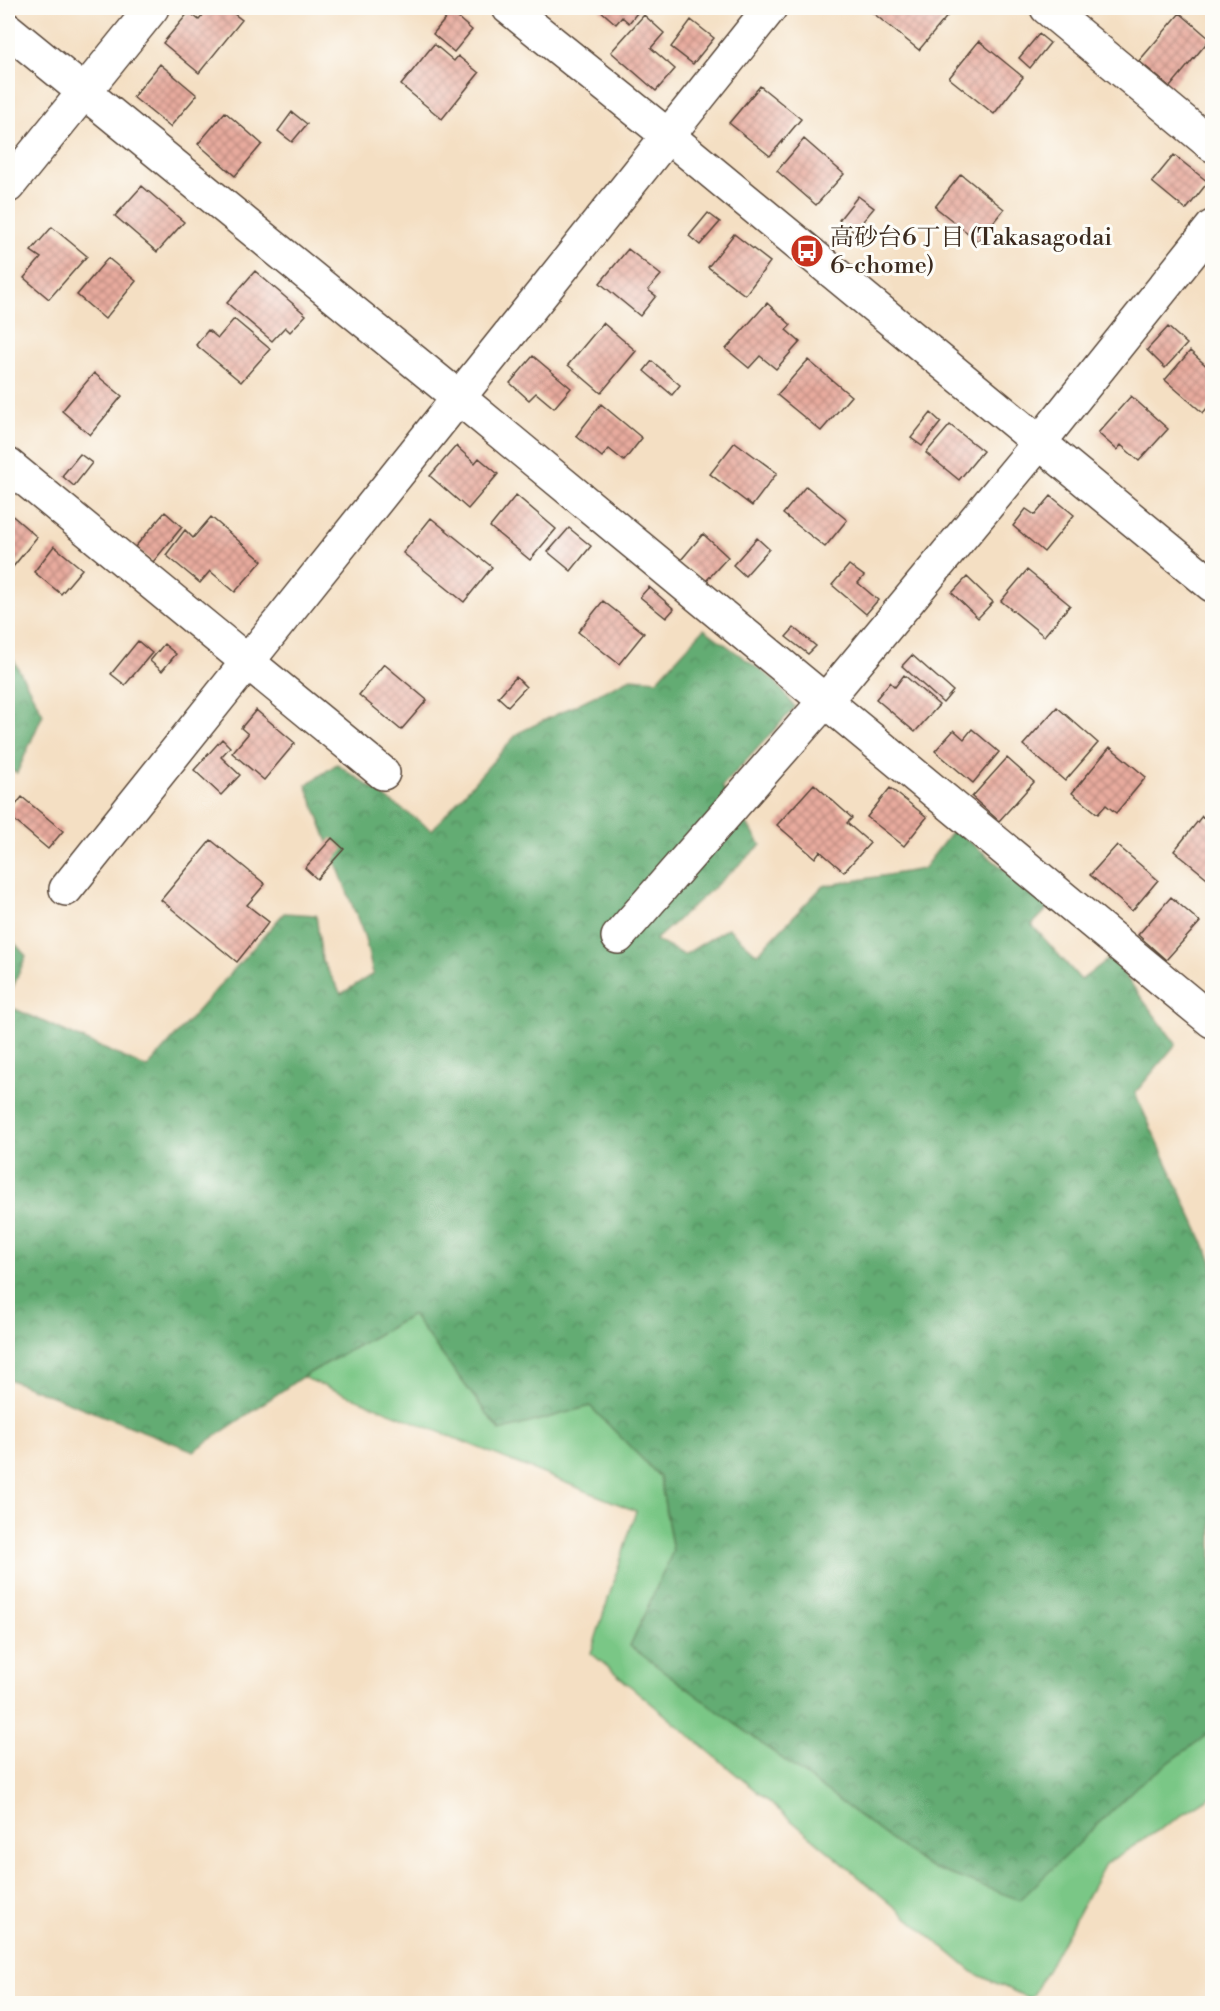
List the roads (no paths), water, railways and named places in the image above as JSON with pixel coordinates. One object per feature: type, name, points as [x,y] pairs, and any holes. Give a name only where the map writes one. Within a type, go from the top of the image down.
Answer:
[{"type":"street","points":[[8,186],[152,8]]},
{"type":"street","points":[[509,8],[667,135],[1212,585]]},
{"type":"street","points":[[66,889],[770,8]]},
{"type":"street","points":[[1047,8],[1212,145]]},
{"type":"street","points":[[8,30],[459,398],[825,701],[1207,1007]]},
{"type":"street","points":[[618,937],[825,701],[1039,443],[1212,227]]},
{"type":"street","points":[[8,465],[383,774]]},
{"type":"place","name":"高砂台6丁目 (Takasagodai 6-chome)","points":[[807,251]]}]
